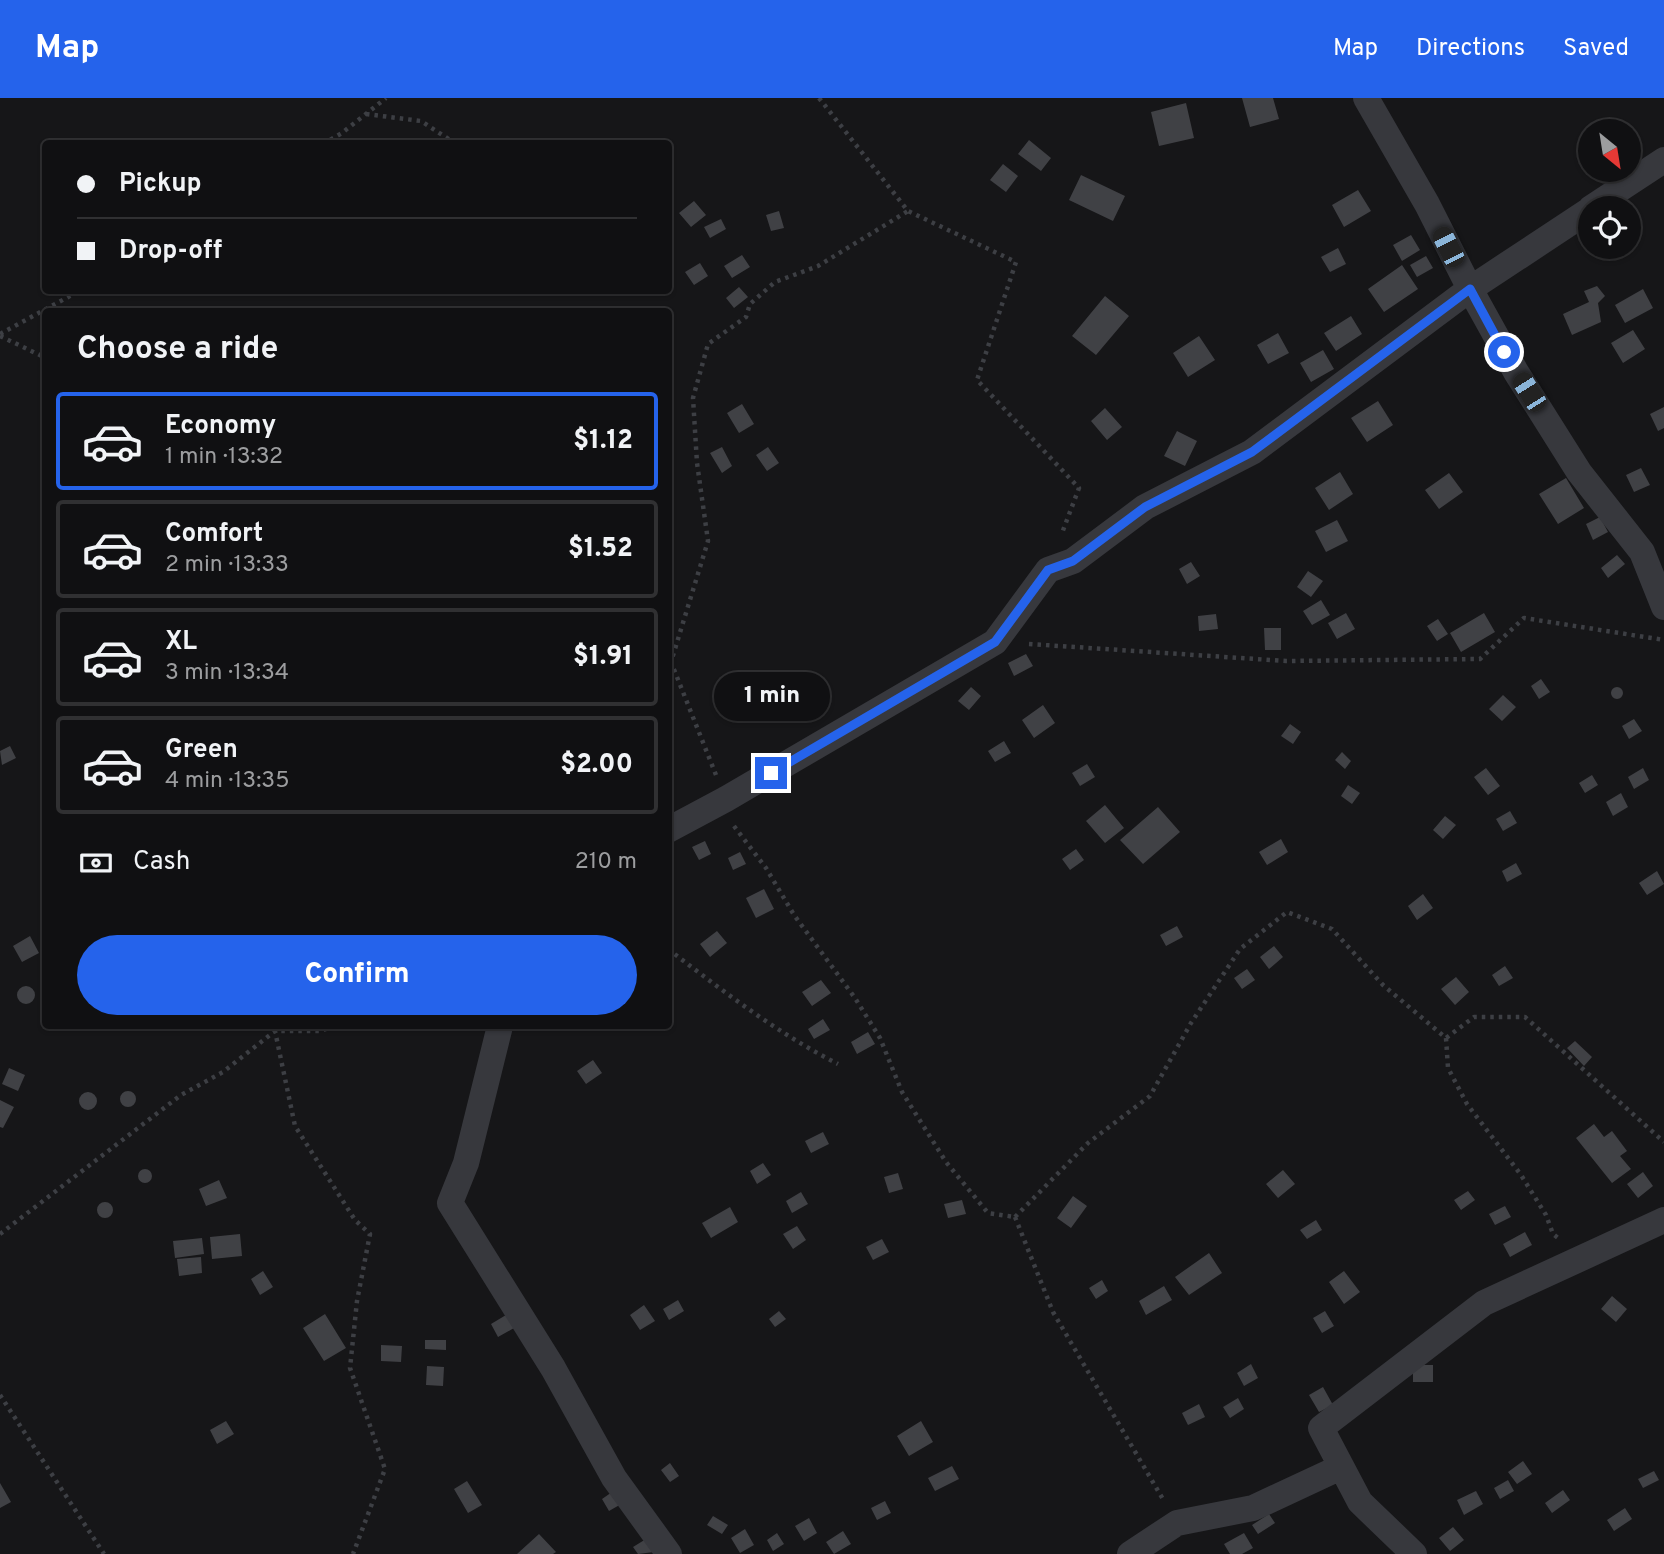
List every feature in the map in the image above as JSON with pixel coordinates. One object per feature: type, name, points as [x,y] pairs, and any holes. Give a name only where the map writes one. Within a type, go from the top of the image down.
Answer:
[{"type":"street","points":[[1366,98],[1427,204],[1516,372],[1579,472],[1642,552],[1664,607]]},
{"type":"street","points":[[1609,196],[1664,160]]},
{"type":"street","points":[[672,828],[995,642],[1048,570],[1073,561],[1145,507],[1252,452],[1470,289],[1578,217]]},
{"type":"street","points":[[499,1029],[466,1163],[450,1203],[553,1368],[614,1478],[669,1554]]},
{"type":"street","points":[[1414,1554],[1360,1502],[1321,1428],[1484,1303],[1664,1220]]},
{"type":"street","points":[[1130,1554],[1177,1523],[1253,1508],[1341,1467]]},
{"type":"path","points":[[331,140],[342,134],[386,98]]},
{"type":"path","points":[[819,98],[908,211],[1016,262],[977,380],[1079,488],[1048,570]]},
{"type":"path","points":[[366,114],[421,121],[450,140]]},
{"type":"path","points":[[672,659],[708,541],[697,463],[693,398],[708,344],[746,317],[750,303],[775,282],[818,266],[908,211]]},
{"type":"path","points":[[49,308],[74,294]]},
{"type":"path","points":[[0,335],[42,312]]},
{"type":"path","points":[[0,335],[42,356]]},
{"type":"path","points":[[995,642],[1286,660],[1480,659],[1524,618],[1664,640]]},
{"type":"path","points":[[672,664],[726,799],[731,822],[766,868],[794,915],[855,998],[880,1038],[902,1092],[946,1162],[988,1213],[1015,1217]]},
{"type":"path","points":[[1015,1217],[1088,1143],[1150,1096],[1191,1023],[1240,949],[1287,912],[1332,929],[1383,985],[1446,1038],[1448,1068],[1467,1104],[1521,1175],[1546,1215],[1553,1234],[1581,1259]]},
{"type":"path","points":[[672,952],[725,993],[808,1049],[838,1064]]},
{"type":"path","points":[[1446,1038],[1474,1017],[1525,1017],[1664,1142]]},
{"type":"path","points":[[0,1234],[181,1095],[223,1072],[273,1029]]},
{"type":"path","points":[[274,1029],[295,1126],[355,1220],[370,1234],[350,1368],[385,1469],[353,1554]]},
{"type":"path","points":[[289,1029],[326,1029]]},
{"type":"path","points":[[1015,1217],[1054,1312],[1177,1523]]},
{"type":"path","points":[[0,1395],[104,1554]]},
{"type":"building","points":[[1242,98],[1273,98],[1279,119],[1250,127]]},
{"type":"building","points":[[1186,103],[1194,138],[1159,146],[1151,112]]},
{"type":"building","points":[[1029,140],[1051,158],[1041,171],[1018,154]]},
{"type":"building","points":[[1003,164],[1018,176],[1006,192],[990,180]]},
{"type":"building","points":[[1081,175],[1125,196],[1113,221],[1069,200]]},
{"type":"building","points":[[1358,190],[1371,211],[1344,227],[1332,205]]},
{"type":"building","points":[[694,201],[706,215],[691,227],[679,213]]},
{"type":"building","points":[[779,211],[784,228],[771,231],[766,215]]},
{"type":"building","points":[[721,219],[726,229],[710,238],[704,227]]},
{"type":"building","points":[[1411,235],[1420,250],[1402,261],[1393,245]]},
{"type":"building","points":[[1338,248],[1346,264],[1330,272],[1321,257]]},
{"type":"building","points":[[742,255],[750,267],[732,278],[724,266]]},
{"type":"building","points":[[1426,256],[1433,268],[1417,277],[1410,265]]},
{"type":"building","points":[[700,263],[708,276],[694,285],[685,272]]},
{"type":"building","points":[[1402,265],[1418,289],[1384,312],[1368,289]]},
{"type":"building","points":[[1597,286],[1605,296],[1598,303],[1601,322],[1572,335],[1563,314],[1589,302],[1584,291]]},
{"type":"building","points":[[739,287],[748,297],[734,308],[726,298]]},
{"type":"building","points":[[1643,289],[1653,308],[1625,323],[1615,305]]},
{"type":"building","points":[[1105,296],[1129,316],[1096,355],[1072,336]]},
{"type":"building","points":[[1351,316],[1362,334],[1336,351],[1324,333]]},
{"type":"building","points":[[1633,330],[1645,349],[1623,363],[1611,343]]},
{"type":"building","points":[[1278,333],[1289,353],[1268,364],[1257,345]]},
{"type":"building","points":[[1199,336],[1215,360],[1188,377],[1173,353]]},
{"type":"building","points":[[1323,350],[1334,369],[1311,382],[1300,363]]},
{"type":"building","points":[[1378,401],[1393,425],[1367,442],[1351,418]]},
{"type":"building","points":[[742,404],[754,424],[739,433],[727,413]]},
{"type":"building","points":[[1664,407],[1664,428],[1658,431],[1650,414]]},
{"type":"building","points":[[1105,408],[1122,427],[1107,440],[1091,421]]},
{"type":"building","points":[[1177,431],[1197,441],[1185,466],[1164,456]]},
{"type":"building","points":[[722,447],[732,466],[722,473],[710,453]]},
{"type":"building","points":[[768,447],[779,463],[767,471],[756,455]]},
{"type":"building","points":[[1641,468],[1650,485],[1634,492],[1626,475]]},
{"type":"building","points":[[1340,472],[1353,494],[1329,510],[1315,488]]},
{"type":"building","points":[[1449,473],[1463,492],[1439,509],[1425,490]]},
{"type":"building","points":[[1566,478],[1584,508],[1558,524],[1539,494]]},
{"type":"building","points":[[1600,517],[1608,532],[1593,540],[1586,524]]},
{"type":"building","points":[[1337,520],[1348,541],[1326,552],[1315,531]]},
{"type":"building","points":[[1617,555],[1625,564],[1608,578],[1601,568]]},
{"type":"building","points":[[1191,562],[1200,576],[1187,584],[1179,569]]},
{"type":"building","points":[[1308,571],[1323,581],[1311,597],[1297,587]]},
{"type":"building","points":[[1321,600],[1330,615],[1312,625],[1303,611]]},
{"type":"building","points":[[1346,613],[1355,629],[1337,639],[1328,623]]},
{"type":"building","points":[[1484,613],[1495,632],[1461,652],[1450,633]]},
{"type":"building","points":[[1216,614],[1218,629],[1199,631],[1198,616]]},
{"type":"building","points":[[1438,619],[1448,634],[1437,641],[1427,626]]},
{"type":"building","points":[[1264,628],[1281,628],[1281,650],[1265,650]]},
{"type":"building","points":[[1026,654],[1033,666],[1014,676],[1008,663]]},
{"type":"building","points":[[1541,679],[1550,692],[1539,699],[1531,686]]},
{"type":"building","points":[[971,687],[981,696],[969,710],[958,701]]},
{"type":"building","points":[[1612,688],[1622,688],[1622,698],[1612,698]]},
{"type":"building","points":[[1503,695],[1516,707],[1502,721],[1489,709]]},
{"type":"building","points":[[1043,705],[1055,723],[1034,738],[1022,720]]},
{"type":"building","points":[[1634,719],[1642,731],[1629,739],[1622,726]]},
{"type":"building","points":[[1290,724],[1301,732],[1293,744],[1281,736]]},
{"type":"building","points":[[1004,741],[1011,753],[995,762],[988,751]]},
{"type":"building","points":[[10,746],[16,758],[2,765],[0,751]]},
{"type":"building","points":[[1342,752],[1351,761],[1345,769],[1335,760]]},
{"type":"building","points":[[1087,764],[1095,777],[1080,786],[1072,773]]},
{"type":"building","points":[[1486,768],[1500,786],[1488,795],[1474,777]]},
{"type":"building","points":[[1643,768],[1649,780],[1634,789],[1628,777]]},
{"type":"building","points":[[1592,775],[1598,785],[1585,793],[1579,783]]},
{"type":"building","points":[[1348,785],[1360,793],[1352,804],[1341,796]]},
{"type":"building","points":[[1621,793],[1628,807],[1613,816],[1606,802]]},
{"type":"building","points":[[1105,805],[1124,828],[1105,843],[1086,821]]},
{"type":"building","points":[[1158,807],[1180,832],[1143,864],[1120,840]]},
{"type":"building","points":[[1510,811],[1517,823],[1503,831],[1496,819]]},
{"type":"building","points":[[1445,816],[1456,825],[1443,839],[1433,830]]},
{"type":"building","points":[[1281,839],[1288,852],[1267,865],[1259,852]]},
{"type":"building","points":[[705,841],[711,854],[699,860],[692,847]]},
{"type":"building","points":[[1076,849],[1084,860],[1070,870],[1062,859]]},
{"type":"building","points":[[740,852],[746,864],[733,870],[728,858]]},
{"type":"building","points":[[1516,863],[1522,874],[1507,882],[1502,871]]},
{"type":"building","points":[[1657,871],[1664,884],[1647,895],[1639,883]]},
{"type":"building","points":[[764,889],[774,909],[756,918],[746,898]]},
{"type":"building","points":[[1423,894],[1433,908],[1417,920],[1408,906]]},
{"type":"building","points":[[1177,926],[1183,937],[1166,946],[1160,935]]},
{"type":"building","points":[[717,931],[727,943],[710,957],[700,944]]},
{"type":"building","points":[[30,936],[39,953],[22,962],[13,946]]},
{"type":"building","points":[[1274,946],[1283,957],[1269,969],[1260,957]]},
{"type":"building","points":[[1505,966],[1513,978],[1499,986],[1492,975]]},
{"type":"building","points":[[1247,969],[1255,980],[1242,989],[1234,978]]},
{"type":"building","points":[[1456,977],[1469,992],[1455,1005],[1441,989]]},
{"type":"building","points":[[821,980],[831,993],[812,1006],[802,992]]},
{"type":"building","points":[[26,986],[32,989],[35,995],[32,1001],[26,1004],[20,1001],[17,995],[20,989]]},
{"type":"building","points":[[823,1019],[830,1030],[814,1039],[808,1029]]},
{"type":"building","points":[[868,1032],[875,1044],[857,1054],[851,1042]]},
{"type":"building","points":[[1575,1041],[1592,1057],[1584,1066],[1567,1048]]},
{"type":"building","points":[[593,1060],[602,1073],[586,1084],[577,1071]]},
{"type":"building","points":[[9,1068],[25,1075],[18,1091],[2,1084]]},
{"type":"building","points":[[125,1091],[131,1091],[136,1099],[134,1105],[125,1107],[120,1102],[120,1096]]},
{"type":"building","points":[[88,1092],[94,1095],[97,1101],[94,1107],[88,1110],[82,1107],[79,1101],[82,1095]]},
{"type":"building","points":[[0,1100],[14,1107],[3,1128],[0,1127]]},
{"type":"building","points":[[1594,1124],[1604,1137],[1612,1131],[1627,1151],[1620,1156],[1631,1169],[1612,1183],[1576,1138]]},
{"type":"building","points":[[823,1132],[829,1144],[811,1153],[805,1141]]},
{"type":"building","points":[[763,1163],[771,1175],[757,1184],[750,1171]]},
{"type":"building","points":[[142,1169],[148,1169],[152,1176],[148,1183],[142,1183],[138,1179],[138,1173]]},
{"type":"building","points":[[1283,1170],[1295,1184],[1278,1198],[1266,1184]]},
{"type":"building","points":[[1643,1172],[1653,1186],[1638,1198],[1627,1184]]},
{"type":"building","points":[[898,1173],[903,1189],[889,1193],[884,1177]]},
{"type":"building","points":[[219,1180],[227,1198],[206,1206],[199,1189]]},
{"type":"building","points":[[1468,1191],[1475,1200],[1461,1210],[1454,1200]]},
{"type":"building","points":[[801,1192],[808,1204],[792,1213],[786,1201]]},
{"type":"building","points":[[1073,1196],[1087,1206],[1071,1228],[1057,1218]]},
{"type":"building","points":[[962,1200],[966,1214],[948,1218],[944,1204]]},
{"type":"building","points":[[102,1202],[108,1202],[113,1210],[111,1216],[102,1218],[97,1213],[97,1207]]},
{"type":"building","points":[[1505,1206],[1511,1217],[1495,1225],[1489,1214]]},
{"type":"building","points":[[730,1207],[738,1222],[711,1238],[702,1223]]},
{"type":"building","points":[[1316,1220],[1322,1230],[1307,1239],[1300,1230]]},
{"type":"building","points":[[797,1226],[806,1240],[793,1249],[783,1234]]},
{"type":"building","points":[[1525,1232],[1532,1245],[1510,1257],[1503,1244]]},
{"type":"building","points":[[240,1234],[242,1256],[212,1259],[210,1237]]},
{"type":"building","points":[[202,1238],[204,1254],[175,1258],[173,1241]]},
{"type":"building","points":[[882,1239],[889,1252],[873,1260],[866,1247]]},
{"type":"building","points":[[1209,1253],[1222,1273],[1189,1295],[1175,1277]]},
{"type":"building","points":[[201,1257],[202,1273],[179,1276],[177,1259]]},
{"type":"building","points":[[263,1271],[273,1287],[260,1295],[251,1279]]},
{"type":"building","points":[[1344,1271],[1360,1292],[1344,1304],[1329,1282]]},
{"type":"building","points":[[1102,1280],[1108,1291],[1096,1299],[1089,1288]]},
{"type":"building","points":[[1164,1286],[1172,1300],[1146,1315],[1139,1301]]},
{"type":"building","points":[[1612,1296],[1627,1309],[1616,1322],[1601,1309]]},
{"type":"building","points":[[678,1300],[684,1311],[669,1320],[663,1309]]},
{"type":"building","points":[[644,1305],[655,1321],[640,1330],[630,1315]]},
{"type":"building","points":[[779,1311],[786,1319],[775,1327],[769,1319]]},
{"type":"building","points":[[1325,1311],[1334,1326],[1322,1333],[1313,1318]]},
{"type":"building","points":[[325,1314],[346,1348],[324,1361],[303,1328]]},
{"type":"building","points":[[506,1315],[514,1328],[498,1337],[491,1324]]},
{"type":"building","points":[[425,1340],[446,1340],[446,1350],[425,1349]]},
{"type":"building","points":[[381,1345],[402,1346],[401,1362],[381,1361]]},
{"type":"building","points":[[1251,1364],[1258,1378],[1244,1386],[1237,1373]]},
{"type":"building","points":[[1413,1365],[1433,1365],[1433,1382],[1413,1382]]},
{"type":"building","points":[[427,1366],[444,1367],[443,1386],[426,1385]]},
{"type":"building","points":[[1323,1387],[1333,1405],[1319,1412],[1309,1395]]},
{"type":"building","points":[[1238,1398],[1244,1409],[1230,1418],[1223,1407]]},
{"type":"building","points":[[1199,1404],[1205,1417],[1188,1425],[1182,1413]]},
{"type":"building","points":[[226,1421],[234,1434],[217,1444],[210,1430]]},
{"type":"building","points":[[921,1421],[933,1442],[909,1456],[897,1436]]},
{"type":"building","points":[[1523,1461],[1532,1474],[1517,1484],[1508,1472]]},
{"type":"building","points":[[670,1463],[679,1476],[670,1482],[661,1470]]},
{"type":"building","points":[[952,1466],[959,1479],[935,1491],[928,1478]]},
{"type":"building","points":[[1654,1471],[1659,1480],[1643,1488],[1638,1479]]},
{"type":"building","points":[[1508,1480],[1514,1491],[1500,1499],[1494,1488]]},
{"type":"building","points":[[467,1481],[482,1505],[468,1513],[454,1489]]},
{"type":"building","points":[[0,1483],[11,1502],[0,1508]]},
{"type":"building","points":[[615,1490],[623,1503],[609,1511],[602,1499]]},
{"type":"building","points":[[1563,1490],[1570,1500],[1552,1513],[1545,1503]]},
{"type":"building","points":[[1476,1491],[1483,1504],[1464,1515],[1457,1500]]},
{"type":"building","points":[[885,1501],[891,1513],[877,1520],[871,1508]]},
{"type":"building","points":[[1625,1508],[1632,1519],[1614,1531],[1607,1520]]},
{"type":"building","points":[[1269,1514],[1275,1523],[1258,1534],[1252,1525]]},
{"type":"building","points":[[713,1516],[728,1525],[722,1534],[707,1525]]},
{"type":"building","points":[[809,1518],[817,1533],[804,1541],[795,1526]]},
{"type":"building","points":[[1453,1527],[1464,1540],[1450,1551],[1439,1538]]},
{"type":"building","points":[[745,1529],[754,1545],[740,1553],[731,1538]]},
{"type":"building","points":[[843,1531],[851,1544],[834,1554],[826,1542]]},
{"type":"building","points":[[777,1533],[784,1544],[773,1551],[767,1540]]},
{"type":"building","points":[[1244,1533],[1253,1548],[1242,1554],[1230,1554],[1224,1544]]},
{"type":"building","points":[[539,1534],[556,1552],[517,1554]]},
{"type":"building","points":[[646,1539],[654,1552],[638,1554],[633,1547]]},
{"type":"route","points":[[771,773],[995,642],[1048,570],[1073,561],[1145,507],[1252,452],[1470,289],[1504,352]]}]
